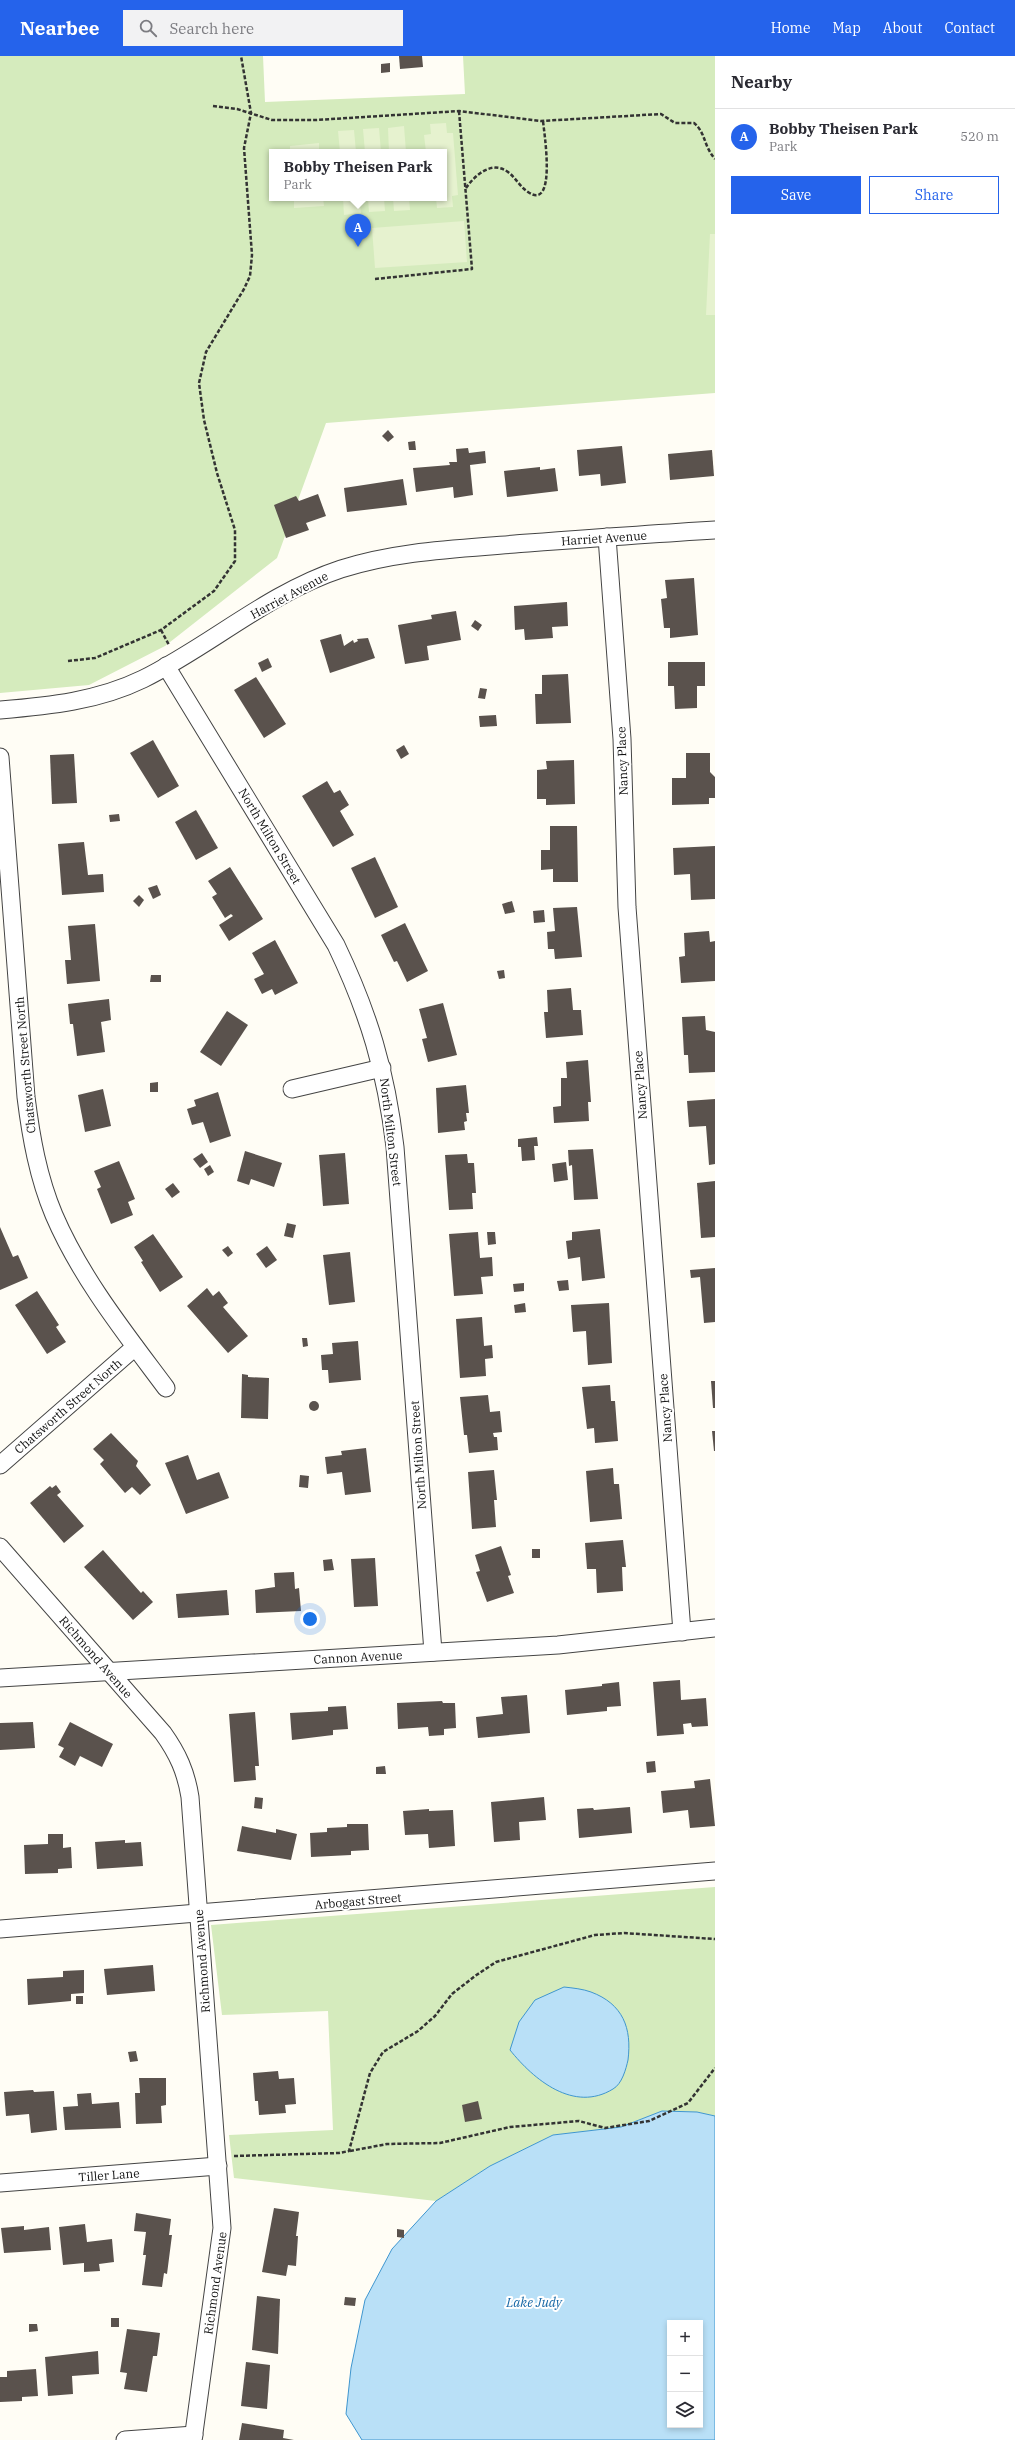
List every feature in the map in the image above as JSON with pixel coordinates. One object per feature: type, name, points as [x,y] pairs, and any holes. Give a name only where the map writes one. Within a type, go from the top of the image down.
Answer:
[{"type":"street","name":"Harriet Avenue","points":[[0,710],[71,703],[142,680],[272,602],[305,584],[339,570],[376,559],[414,552],[715,530]]},
{"type":"street","name":"Nancy Place","points":[[607,537],[622,739],[627,907],[682,1632]]},
{"type":"street","name":"North Milton Street","points":[[166,666],[336,945],[365,1012],[382,1068],[389,1101],[395,1147],[433,1652]]},
{"type":"street","name":"Chatsworth Street North","points":[[0,757],[26,1097],[31,1137],[49,1201],[71,1250],[136,1347],[166,1388]]},
{"type":"street","points":[[292,1089],[382,1068]]},
{"type":"street","name":"Chatsworth Street North","points":[[0,1465],[136,1347]]},
{"type":"street","name":"Richmond Avenue","points":[[0,1547],[163,1733],[179,1756],[187,1776],[199,1914],[222,2228],[194,2437]]},
{"type":"street","name":"Cannon Avenue","points":[[0,1678],[558,1645],[715,1628]]},
{"type":"street","name":"Arbogast Street","points":[[0,1929],[715,1871]]},
{"type":"street","name":"Tiller Lane","points":[[0,2183],[217,2161]]},
{"type":"street","points":[[125,2440],[194,2437]]},
{"type":"path","points":[[68,661],[95,658],[161,630],[214,591],[236,561],[235,530],[217,473],[204,420],[199,383],[206,352],[244,290],[250,276],[252,255],[244,148],[250,113],[241,56]]},
{"type":"path","points":[[213,106],[250,113],[272,120],[316,120],[459,110],[543,121],[661,114],[675,123],[694,123],[701,129],[707,149],[715,159]]},
{"type":"path","points":[[375,279],[472,269],[459,110]]},
{"type":"path","points":[[465,188],[473,178],[483,171],[500,168],[509,173],[528,192],[535,195],[540,194],[545,188],[547,176],[543,121]]},
{"type":"path","points":[[349,2151],[370,2073],[383,2052],[418,2031],[435,2016],[452,1994],[496,1962],[595,1936],[624,1933],[715,1939]]},
{"type":"path","points":[[217,2161],[339,2153],[387,2144],[440,2143],[510,2127],[579,2121],[605,2128],[649,2122],[688,2103],[715,2068]]},
{"type":"green space","points":[[0,56],[263,56],[265,102],[465,94],[463,56],[715,56],[715,393],[326,423],[277,558],[165,646],[89,685],[0,693]]},
{"type":"green space","points":[[446,123],[447,133],[453,133],[458,195],[452,196],[453,207],[437,208],[436,201],[447,201],[447,149],[426,149],[424,135],[431,134],[430,124]]},
{"type":"green space","points":[[404,126],[406,149],[389,149],[388,128]]},
{"type":"green space","points":[[379,128],[381,149],[365,149],[363,129]]},
{"type":"green space","points":[[354,130],[356,149],[340,149],[338,131]]},
{"type":"green space","points":[[319,143],[319,149],[290,149],[290,146]]},
{"type":"green space","points":[[294,201],[323,201],[324,206],[294,208]]},
{"type":"green space","points":[[343,201],[359,201],[361,213],[344,215]]},
{"type":"green space","points":[[368,201],[384,201],[385,211],[369,212]]},
{"type":"green space","points":[[393,201],[409,201],[410,210],[394,211]]},
{"type":"green space","points":[[464,221],[467,262],[375,268],[372,228]]},
{"type":"green space","points":[[710,234],[715,234],[715,315],[706,315]]},
{"type":"green space","points":[[715,1887],[715,2116],[697,2112],[662,2111],[621,2127],[553,2135],[490,2166],[436,2201],[234,2178],[229,2135],[333,2130],[328,2011],[222,2015],[211,1925]]},
{"type":"water","points":[[564,1987],[585,1990],[602,1997],[618,2010],[623,2018],[629,2048],[626,2068],[619,2084],[616,2087],[598,2095],[584,2097],[570,2095],[556,2090],[531,2072],[510,2050],[519,2022],[535,2000]]},
{"type":"water","name":"Lake Judy","points":[[662,2111],[697,2112],[715,2116],[715,2440],[362,2440],[346,2414],[351,2368],[365,2300],[392,2249],[436,2201],[490,2166],[553,2135],[621,2127]]},
{"type":"building","points":[[399,56],[422,56],[423,67],[400,69]]},
{"type":"building","points":[[390,63],[390,72],[381,73],[381,64]]},
{"type":"building","points":[[388,430],[394,437],[388,442],[382,436]]},
{"type":"building","points":[[415,441],[416,450],[409,450],[408,442]]},
{"type":"building","points":[[622,446],[626,483],[601,486],[600,474],[579,476],[577,450]]},
{"type":"building","points":[[468,448],[469,453],[485,451],[486,463],[470,465],[473,495],[454,498],[453,487],[416,492],[413,468],[450,465],[449,462],[457,462],[456,449]]},
{"type":"building","points":[[712,450],[714,476],[670,480],[668,454]]},
{"type":"building","points":[[540,467],[540,470],[555,468],[558,491],[507,497],[504,471]]},
{"type":"building","points":[[403,479],[407,505],[347,512],[344,488]]},
{"type":"building","points":[[318,494],[326,516],[306,523],[309,530],[286,538],[274,505],[296,496],[299,501]]},
{"type":"building","points":[[694,578],[698,635],[670,638],[670,628],[664,628],[661,599],[667,598],[665,580]]},
{"type":"building","points":[[567,602],[568,626],[552,627],[553,638],[525,640],[524,629],[515,630],[514,606]]},
{"type":"building","points":[[456,611],[461,640],[427,646],[429,660],[405,664],[398,625],[432,619],[431,615]]},
{"type":"building","points":[[475,620],[482,625],[478,631],[471,626]]},
{"type":"building","points":[[341,634],[344,646],[353,640],[354,643],[358,641],[357,639],[368,638],[375,658],[330,673],[320,640]]},
{"type":"building","points":[[268,658],[272,667],[262,672],[258,663]]},
{"type":"building","points":[[668,662],[705,662],[705,686],[697,686],[697,708],[675,709],[674,686],[668,686]]},
{"type":"building","points":[[568,674],[571,723],[536,724],[535,694],[542,694],[542,675]]},
{"type":"building","points":[[256,677],[286,724],[264,738],[234,690]]},
{"type":"building","points":[[480,688],[487,689],[485,699],[478,698]]},
{"type":"building","points":[[496,715],[497,726],[480,727],[479,716]]},
{"type":"building","points":[[153,740],[179,786],[158,798],[130,753]]},
{"type":"building","points":[[404,745],[409,754],[401,759],[396,750]]},
{"type":"building","points":[[686,753],[710,753],[710,772],[715,777],[715,798],[709,798],[709,804],[672,805],[672,778],[686,778]]},
{"type":"building","points":[[74,754],[77,803],[52,804],[50,755]]},
{"type":"building","points":[[574,760],[575,804],[546,805],[546,799],[537,799],[537,770],[547,769],[546,761]]},
{"type":"building","points":[[327,781],[334,793],[340,790],[349,805],[340,811],[354,835],[333,847],[302,796]]},
{"type":"building","points":[[196,810],[218,848],[196,860],[175,822]]},
{"type":"building","points":[[119,814],[120,821],[110,822],[109,815]]},
{"type":"building","points":[[550,826],[577,826],[578,882],[553,882],[553,869],[541,870],[541,850],[550,850]]},
{"type":"building","points":[[84,842],[88,875],[103,874],[104,892],[62,895],[58,844]]},
{"type":"building","points":[[715,846],[715,899],[691,900],[690,874],[674,875],[673,848]]},
{"type":"building","points":[[375,857],[398,907],[375,918],[351,868]]},
{"type":"building","points":[[230,867],[263,919],[229,941],[219,925],[233,916],[231,914],[225,918],[212,897],[217,894],[208,881]]},
{"type":"building","points":[[157,885],[161,895],[153,899],[148,888]]},
{"type":"building","points":[[139,895],[144,900],[139,907],[133,901]]},
{"type":"building","points":[[512,901],[515,912],[505,914],[502,904]]},
{"type":"building","points":[[577,907],[582,957],[555,959],[554,949],[548,949],[547,932],[555,931],[553,908]]},
{"type":"building","points":[[544,910],[545,922],[534,923],[533,911]]},
{"type":"building","points":[[405,923],[428,971],[407,982],[397,961],[394,962],[381,935]]},
{"type":"building","points":[[95,924],[100,981],[67,984],[65,960],[71,960],[68,926]]},
{"type":"building","points":[[709,931],[710,942],[715,941],[715,981],[681,983],[679,957],[685,956],[684,933]]},
{"type":"building","points":[[275,940],[298,983],[275,995],[272,989],[262,994],[254,979],[264,974],[252,953]]},
{"type":"building","points":[[504,970],[505,978],[499,979],[497,971]]},
{"type":"building","points":[[151,975],[161,975],[161,982],[150,982]]},
{"type":"building","points":[[571,988],[573,1010],[581,1010],[583,1035],[546,1038],[544,1012],[548,1012],[547,990]]},
{"type":"building","points":[[109,999],[111,1020],[101,1022],[105,1052],[77,1056],[73,1024],[70,1024],[68,1004]]},
{"type":"building","points":[[443,1003],[457,1055],[428,1062],[422,1039],[427,1038],[419,1009]]},
{"type":"building","points":[[227,1011],[248,1025],[221,1066],[200,1052]]},
{"type":"building","points":[[705,1016],[706,1030],[715,1032],[715,1072],[689,1073],[688,1055],[684,1055],[682,1017]]},
{"type":"building","points":[[588,1060],[591,1102],[588,1102],[589,1121],[554,1123],[553,1107],[561,1106],[561,1078],[567,1078],[566,1062]]},
{"type":"building","points":[[158,1082],[158,1092],[150,1092],[150,1083]]},
{"type":"building","points":[[466,1085],[469,1113],[466,1113],[467,1121],[464,1122],[465,1130],[438,1133],[436,1088]]},
{"type":"building","points":[[103,1089],[111,1126],[85,1132],[78,1095]]},
{"type":"building","points":[[218,1092],[231,1136],[210,1143],[203,1122],[192,1125],[187,1109],[196,1106],[194,1100]]},
{"type":"building","points":[[715,1099],[715,1164],[709,1165],[706,1126],[689,1127],[687,1101]]},
{"type":"building","points":[[537,1137],[538,1146],[534,1146],[535,1160],[522,1161],[521,1147],[518,1147],[518,1139]]},
{"type":"building","points":[[593,1149],[598,1199],[574,1200],[572,1165],[569,1166],[568,1150]]},
{"type":"building","points":[[245,1151],[282,1163],[274,1187],[251,1179],[249,1185],[237,1181]]},
{"type":"building","points":[[202,1153],[208,1162],[200,1168],[193,1159]]},
{"type":"building","points":[[345,1153],[349,1204],[323,1206],[319,1155]]},
{"type":"building","points":[[467,1154],[468,1163],[474,1163],[476,1193],[472,1193],[473,1209],[449,1210],[445,1155]]},
{"type":"building","points":[[119,1161],[135,1199],[128,1202],[133,1215],[111,1224],[97,1189],[101,1187],[94,1171]]},
{"type":"building","points":[[566,1162],[568,1180],[554,1182],[552,1164]]},
{"type":"building","points":[[210,1165],[214,1172],[208,1176],[204,1169]]},
{"type":"building","points":[[715,1181],[715,1237],[701,1238],[697,1183]]},
{"type":"building","points":[[173,1183],[180,1192],[172,1198],[165,1189]]},
{"type":"building","points":[[287,1223],[296,1225],[293,1238],[284,1236]]},
{"type":"building","points":[[0,1227],[13,1257],[18,1255],[28,1278],[0,1290]]},
{"type":"building","points":[[600,1229],[605,1278],[582,1281],[580,1257],[568,1259],[566,1241],[572,1240],[572,1232]]},
{"type":"building","points":[[478,1232],[480,1258],[492,1257],[493,1276],[481,1277],[483,1294],[454,1296],[449,1234]]},
{"type":"building","points":[[487,1232],[495,1232],[496,1244],[488,1245]]},
{"type":"building","points":[[153,1234],[183,1277],[160,1292],[141,1262],[143,1261],[134,1247]]},
{"type":"building","points":[[228,1246],[233,1253],[228,1257],[222,1250]]},
{"type":"building","points":[[267,1246],[277,1260],[266,1268],[256,1254]]},
{"type":"building","points":[[350,1252],[355,1302],[329,1305],[323,1255]]},
{"type":"building","points":[[715,1268],[715,1322],[704,1323],[700,1277],[691,1278],[690,1270]]},
{"type":"building","points":[[568,1280],[569,1290],[559,1291],[557,1281]]},
{"type":"building","points":[[524,1283],[524,1291],[514,1292],[513,1284]]},
{"type":"building","points":[[207,1288],[213,1296],[219,1291],[228,1303],[223,1307],[248,1336],[228,1353],[187,1306]]},
{"type":"building","points":[[37,1291],[59,1325],[56,1327],[66,1342],[47,1354],[15,1305]]},
{"type":"building","points":[[525,1303],[526,1312],[515,1313],[514,1305]]},
{"type":"building","points":[[609,1303],[612,1363],[588,1365],[586,1331],[573,1332],[571,1305]]},
{"type":"building","points":[[482,1317],[484,1346],[492,1345],[493,1358],[485,1359],[486,1376],[460,1378],[456,1319]]},
{"type":"building","points":[[302,1338],[307,1338],[308,1346],[303,1347]]},
{"type":"building","points":[[358,1341],[361,1380],[329,1383],[328,1370],[322,1370],[321,1355],[333,1354],[332,1343]]},
{"type":"building","points":[[242,1374],[248,1375],[248,1377],[269,1378],[268,1419],[241,1418]]},
{"type":"building","points":[[711,1381],[715,1381],[715,1408],[713,1408]]},
{"type":"building","points":[[610,1385],[611,1401],[615,1401],[618,1441],[595,1443],[594,1428],[587,1429],[582,1387]]},
{"type":"building","points":[[488,1395],[490,1412],[500,1411],[502,1432],[493,1433],[494,1437],[497,1437],[498,1450],[469,1453],[467,1435],[464,1435],[460,1397]]},
{"type":"building","points":[[314,1401],[319,1406],[314,1411],[309,1406]]},
{"type":"building","points":[[712,1431],[715,1431],[715,1451],[714,1451]]},
{"type":"building","points":[[111,1433],[138,1461],[136,1466],[151,1485],[140,1495],[132,1487],[125,1493],[100,1464],[104,1460],[93,1449]]},
{"type":"building","points":[[366,1448],[371,1492],[345,1495],[342,1472],[327,1474],[325,1457],[342,1455],[341,1451]]},
{"type":"building","points":[[188,1455],[197,1480],[219,1472],[229,1498],[186,1514],[165,1463]]},
{"type":"building","points":[[613,1468],[614,1484],[619,1484],[622,1519],[590,1522],[586,1471]]},
{"type":"building","points":[[494,1470],[497,1500],[494,1500],[496,1527],[472,1529],[468,1472]]},
{"type":"building","points":[[300,1475],[309,1476],[308,1488],[299,1487]]},
{"type":"building","points":[[56,1485],[61,1492],[57,1495],[84,1526],[64,1543],[30,1503],[50,1486],[52,1488]]},
{"type":"building","points":[[623,1540],[626,1567],[622,1567],[623,1591],[597,1593],[596,1569],[587,1569],[585,1543]]},
{"type":"building","points":[[501,1546],[511,1575],[508,1576],[514,1593],[487,1602],[476,1572],[480,1571],[475,1555]]},
{"type":"building","points":[[532,1549],[540,1549],[540,1558],[532,1558]]},
{"type":"building","points":[[103,1550],[141,1593],[143,1591],[153,1602],[133,1620],[84,1567]]},
{"type":"building","points":[[375,1558],[378,1606],[354,1607],[351,1559]]},
{"type":"building","points":[[332,1559],[334,1570],[324,1571],[323,1560]]},
{"type":"building","points":[[294,1572],[295,1589],[299,1588],[301,1611],[256,1613],[255,1590],[275,1587],[274,1573]]},
{"type":"building","points":[[227,1590],[229,1615],[178,1618],[176,1594]]},
{"type":"building","points":[[680,1680],[681,1700],[706,1698],[708,1726],[692,1727],[691,1723],[683,1724],[684,1734],[657,1736],[653,1682]]},
{"type":"building","points":[[619,1682],[621,1706],[607,1707],[607,1711],[567,1715],[565,1690],[602,1686],[602,1684]]},
{"type":"building","points":[[527,1695],[530,1733],[478,1738],[476,1717],[503,1714],[501,1697]]},
{"type":"building","points":[[442,1701],[443,1703],[455,1703],[456,1728],[444,1729],[444,1735],[429,1736],[428,1727],[398,1729],[397,1703]]},
{"type":"building","points":[[346,1706],[348,1729],[333,1730],[333,1735],[292,1740],[290,1713],[328,1711],[328,1707]]},
{"type":"building","points":[[255,1712],[259,1766],[255,1766],[256,1780],[234,1782],[229,1714]]},
{"type":"building","points":[[33,1722],[35,1748],[0,1750],[0,1723]]},
{"type":"building","points":[[70,1722],[113,1744],[102,1767],[80,1756],[75,1766],[59,1757],[64,1748],[58,1745]]},
{"type":"building","points":[[655,1761],[656,1772],[647,1773],[646,1762]]},
{"type":"building","points":[[385,1766],[386,1774],[376,1774],[376,1767]]},
{"type":"building","points":[[710,1779],[715,1826],[690,1828],[688,1810],[663,1813],[661,1791],[695,1788],[694,1781]]},
{"type":"building","points":[[255,1797],[263,1798],[262,1809],[254,1808]]},
{"type":"building","points":[[544,1797],[546,1820],[519,1822],[520,1840],[494,1842],[491,1802]]},
{"type":"building","points":[[630,1807],[632,1833],[579,1838],[577,1809],[593,1808],[594,1810]]},
{"type":"building","points":[[429,1809],[429,1811],[453,1810],[455,1846],[429,1848],[428,1834],[405,1835],[403,1811]]},
{"type":"building","points":[[347,1824],[368,1824],[369,1850],[351,1851],[351,1855],[311,1857],[310,1833],[327,1832],[327,1828],[347,1827]]},
{"type":"building","points":[[242,1826],[276,1833],[276,1829],[297,1834],[291,1860],[237,1851]]},
{"type":"building","points":[[48,1834],[63,1834],[63,1848],[71,1847],[72,1868],[58,1869],[58,1873],[25,1874],[24,1845],[48,1844]]},
{"type":"building","points":[[125,1840],[125,1843],[141,1842],[143,1866],[97,1869],[95,1842]]},
{"type":"building","points":[[153,1965],[155,1991],[107,1995],[104,1969]]},
{"type":"building","points":[[84,1970],[84,1993],[71,1994],[71,2001],[28,2005],[27,1979],[63,1977],[63,1971]]},
{"type":"building","points":[[76,1996],[83,1996],[83,2004],[76,2004]]},
{"type":"building","points":[[136,2051],[138,2061],[130,2062],[128,2052]]},
{"type":"building","points":[[278,2071],[279,2079],[294,2078],[296,2104],[285,2105],[286,2113],[259,2115],[258,2101],[255,2101],[253,2073]]},
{"type":"building","points":[[139,2078],[166,2078],[166,2105],[161,2106],[162,2123],[136,2124],[135,2093],[140,2093]]},
{"type":"building","points":[[33,2090],[34,2092],[54,2091],[57,2130],[31,2133],[29,2114],[6,2116],[4,2092]]},
{"type":"building","points":[[91,2093],[92,2104],[119,2102],[121,2128],[65,2130],[63,2107],[78,2106],[77,2094]]},
{"type":"building","points":[[478,2101],[482,2119],[465,2122],[462,2105]]},
{"type":"building","points":[[274,2208],[299,2212],[296,2236],[298,2236],[296,2266],[288,2265],[286,2276],[262,2272]]},
{"type":"building","points":[[136,2213],[171,2219],[169,2235],[172,2235],[167,2274],[164,2273],[162,2287],[142,2285],[146,2255],[143,2255],[146,2232],[134,2231]]},
{"type":"building","points":[[85,2224],[87,2242],[112,2239],[114,2262],[99,2264],[100,2271],[84,2272],[84,2263],[63,2265],[59,2227]]},
{"type":"building","points":[[24,2226],[24,2230],[49,2227],[51,2250],[4,2253],[1,2228]]},
{"type":"building","points":[[397,2229],[404,2230],[404,2238],[397,2237]]},
{"type":"building","points":[[257,2296],[280,2299],[278,2354],[252,2350]]},
{"type":"building","points":[[345,2297],[356,2298],[355,2306],[344,2305]]},
{"type":"building","points":[[111,2318],[119,2318],[119,2327],[111,2327]]},
{"type":"building","points":[[29,2324],[37,2324],[38,2331],[29,2332]]},
{"type":"building","points":[[127,2329],[160,2333],[157,2356],[153,2356],[147,2392],[124,2389],[127,2373],[120,2372]]},
{"type":"building","points":[[98,2351],[99,2374],[72,2376],[73,2394],[48,2396],[45,2357]]},
{"type":"building","points":[[246,2362],[270,2365],[267,2409],[241,2406]]},
{"type":"building","points":[[36,2369],[38,2396],[22,2397],[22,2401],[0,2402],[0,2377],[7,2377],[7,2371]]},
{"type":"building","points":[[242,2423],[284,2430],[283,2438],[294,2440],[239,2440]]},
{"type":"place","name":"Bobby Theisen Park","points":[[358,247]]}]
